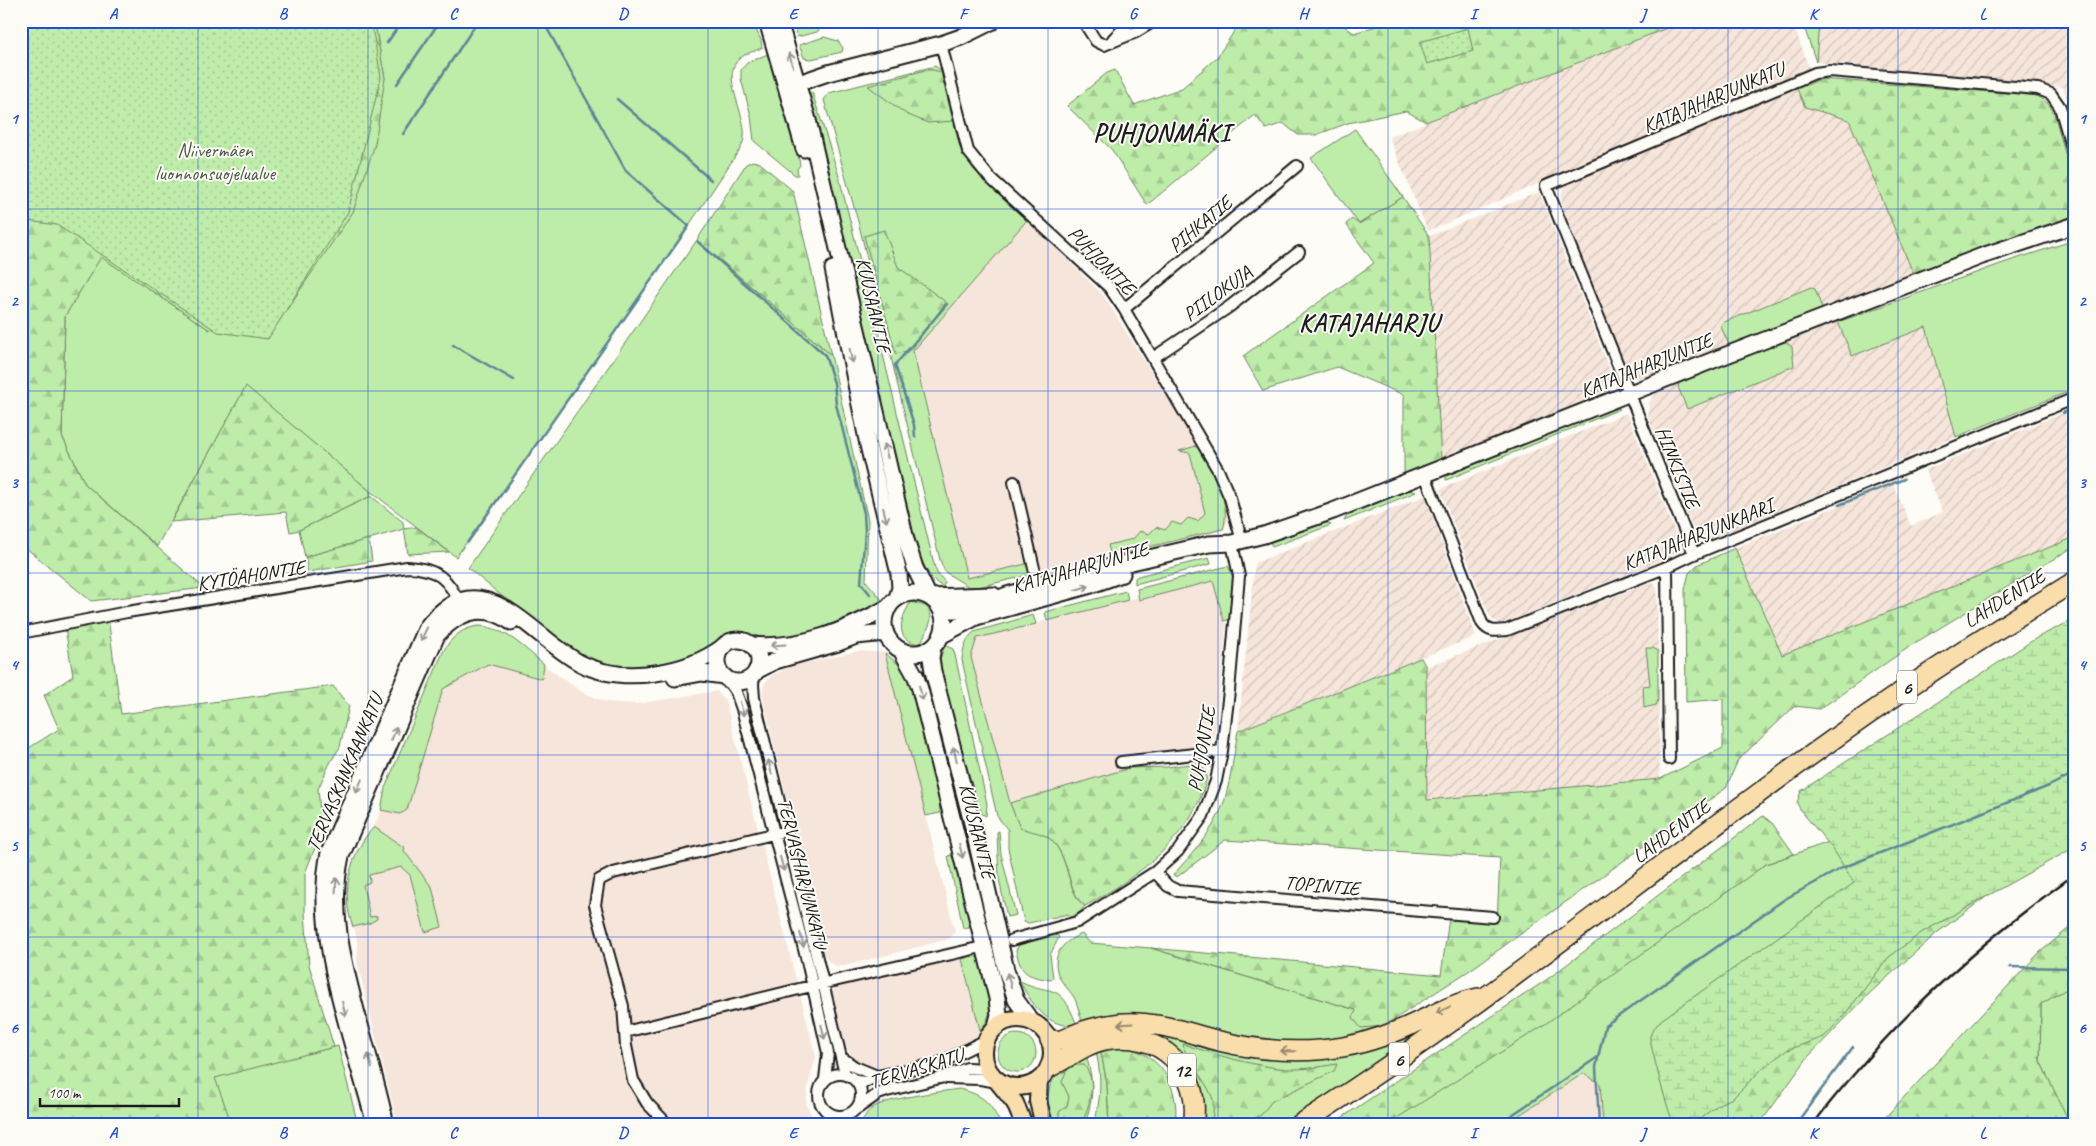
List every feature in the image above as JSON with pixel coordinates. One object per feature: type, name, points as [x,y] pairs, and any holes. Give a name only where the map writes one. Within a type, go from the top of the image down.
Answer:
[{"type":"highway","name":"LAHDENTIE","points":[[1299,1125],[1402,1057],[1489,995],[1848,728],[1950,658],[2075,581]]},
{"type":"highway","points":[[1041,1030],[1077,1033],[1111,1024],[1136,1023],[1161,1026],[1232,1044],[1266,1050],[1322,1050],[1343,1047],[1381,1037],[1461,1001],[1489,995]]},
{"type":"highway","name":"12","points":[[1045,1074],[1086,1047],[1103,1040],[1129,1038],[1145,1041],[1165,1051],[1179,1064],[1185,1074],[1194,1096],[1193,1125]]},
{"type":"main road","points":[[1024,1125],[1015,1104],[987,1069],[983,1055],[986,1040],[996,1026],[1014,1019],[1041,1030],[1052,1053],[1038,1101],[1044,1125]]},
{"type":"main road","points":[[998,1082],[1012,1088],[1026,1087],[1045,1074]]},
{"type":"street","name":"KUUSAANTIE","points":[[767,21],[792,85],[906,540],[915,568],[930,597]]},
{"type":"street","name":"KUUSAANTIE","points":[[779,21],[802,138],[827,241],[868,446],[900,580],[893,602]]},
{"type":"street","points":[[792,85],[828,73],[942,44],[993,21]]},
{"type":"street","points":[[1083,21],[1096,41],[1104,45],[1136,32],[1154,21]]},
{"type":"street","points":[[1109,43],[1131,21]]},
{"type":"street","name":"PUHJONTIE","points":[[942,44],[964,141],[974,160],[989,177],[1099,276],[1124,309],[1218,470],[1230,498],[1237,542],[1239,576],[1222,751],[1214,792],[1203,816],[1178,851],[1155,872],[1077,922],[1012,940]]},
{"type":"street","name":"KATAJAHARJUNKATU","points":[[1630,393],[1546,186],[1815,73],[1830,71],[2038,89],[2051,94],[2060,106],[2075,159]]},
{"type":"street","name":"PIHKATIE","points":[[1124,309],[1297,166]]},
{"type":"street","name":"KATAJAHARJUNTIE","points":[[941,610],[965,610],[1006,595],[1036,593],[1091,585],[1127,573],[1211,553],[1237,542],[1332,512],[1630,393],[1982,256],[2075,224]]},
{"type":"street","name":"PIILOKUJA","points":[[1153,358],[1229,307],[1299,252]]},
{"type":"street","name":"HINKISTIE","points":[[1630,393],[1694,554]]},
{"type":"street","name":"KATAJAHARJUNKAARI","points":[[1424,475],[1482,623],[1490,631],[1507,630],[1667,567],[1694,554],[2075,398]]},
{"type":"street","points":[[1014,482],[1036,577],[1036,593]]},
{"type":"street","name":"KATAJAHARJUNTIE","points":[[937,641],[976,617],[1036,593],[1209,544],[1237,542]]},
{"type":"street","name":"KYTÖAHONTIE","points":[[21,633],[127,612],[407,567],[430,569],[439,575],[451,587],[462,608]]},
{"type":"street","points":[[1667,567],[1669,759]]},
{"type":"street","points":[[462,608],[476,600],[500,605],[579,663],[593,669],[627,676],[672,669],[702,660],[729,642],[740,640],[751,645],[776,646],[819,638],[863,620],[893,602],[913,593],[930,597],[1006,595]]},
{"type":"street","points":[[462,608],[504,616],[569,666],[582,674],[609,682],[640,683],[702,673],[738,682],[744,681],[755,672],[780,660],[856,636],[894,643],[914,653],[927,650],[937,641],[944,625],[941,610],[930,597]]},
{"type":"street","points":[[893,602],[884,620],[894,643]]},
{"type":"street","name":"TERVASKANKAANKATU","points":[[375,1125],[345,1013],[330,944],[324,908],[325,871],[333,845],[427,627],[435,617],[462,608]]},
{"type":"street","name":"TERVASKANKAANKATU","points":[[386,1125],[340,942],[336,902],[337,873],[341,856],[437,635],[462,608]]},
{"type":"street","name":"KUUSAANTIE","points":[[937,641],[931,658],[1006,970],[1016,1000],[1041,1030]]},
{"type":"street","name":"KUUSAANTIE","points":[[894,643],[916,677],[920,689],[997,998],[999,1015],[996,1026]]},
{"type":"street","points":[[751,645],[758,657],[755,672]]},
{"type":"street","points":[[724,646],[717,662],[718,668],[726,678]]},
{"type":"street","name":"TERVASHARJUNKATU","points":[[755,672],[752,684],[754,698],[844,1074]]},
{"type":"street","name":"TERVASHARJUNKATU","points":[[726,678],[736,692],[742,709],[812,986],[828,1053],[825,1080]]},
{"type":"street","points":[[1122,762],[1222,751]]},
{"type":"street","points":[[668,1125],[647,1103],[633,1080],[623,1006],[595,905],[599,880],[613,873],[785,831]]},
{"type":"street","name":"TOPINTIE","points":[[1155,872],[1168,886],[1178,891],[1493,917]]},
{"type":"street","points":[[625,1032],[823,983],[978,948]]},
{"type":"street","name":"TERVASKATU","points":[[857,1081],[865,1082],[877,1076],[940,1063],[986,1040]]},
{"type":"street","points":[[840,1057],[855,1067],[877,1076]]},
{"type":"street","name":"TERVASKATU","points":[[856,1109],[878,1094],[940,1078],[967,1068],[987,1069]]},
{"type":"street","points":[[838,1125],[825,1110],[819,1098],[819,1091],[825,1080],[838,1074],[844,1074],[857,1081],[862,1094],[856,1109],[854,1125]]},
{"type":"street","points":[[940,1078],[972,1078],[998,1082]]},
{"type":"street","points":[[830,1114],[843,1116],[856,1109]]},
{"type":"shaded area","points":[[1685,21],[1792,21],[1809,68],[1428,231],[1389,137]]},
{"type":"shaded area","points":[[1819,21],[2075,21],[2075,128],[2063,87],[1816,62]]},
{"type":"shaded area","points":[[1821,79],[2033,95],[2044,99],[2050,105],[2055,116],[2075,190],[2075,212],[2067,219],[1913,273],[1651,377],[1637,379],[1628,372],[1563,208],[1561,196],[1563,189],[1567,183]]},
{"type":"shaded area","points":[[1539,192],[1611,373],[1608,387],[1600,394],[1441,460],[1429,236]]},
{"type":"shaded area","points":[[1027,220],[1103,295],[1219,480],[1229,517],[1224,530],[1030,575],[969,586],[913,351]]},
{"type":"shaded area","points":[[1838,322],[1852,356],[1926,327],[1956,437],[1714,538],[1700,538],[1695,533],[1648,417],[1649,403],[1654,395],[1662,390]]},
{"type":"shaded area","points":[[2075,408],[2075,537],[1782,655],[1735,548],[1893,484],[1911,526],[1943,512],[1925,470]]},
{"type":"shaded area","points":[[1627,413],[1678,539],[1677,551],[1670,557],[1507,622],[1499,623],[1493,620],[1489,615],[1440,489]]},
{"type":"shaded area","points":[[1425,496],[1476,636],[1238,731],[1255,563]]},
{"type":"shaded area","points":[[1223,576],[1226,627],[1215,736],[1206,746],[1127,756],[1130,768],[1010,803],[971,657],[977,638]]},
{"type":"shaded area","points":[[1653,582],[1657,587],[1660,779],[1426,800],[1426,667]]},
{"type":"shaded area","points":[[494,630],[582,692],[606,702],[636,704],[717,691],[725,700],[816,1057],[808,1085],[806,1103],[813,1119],[819,1125],[400,1125],[397,1122],[357,962],[358,946],[351,912],[363,838],[374,827],[442,660]]},
{"type":"shaded area","points":[[858,651],[885,653],[955,932],[949,939],[844,966],[836,966],[827,960],[823,951],[762,694],[764,684],[772,675],[790,667]]},
{"type":"shaded area","points":[[962,959],[980,1030],[976,1036],[947,1054],[885,1068],[868,1067],[855,1060],[843,1043],[831,1002],[831,996],[837,985]]},
{"type":"shaded area","points":[[1584,1073],[1600,1084],[1603,1125],[1505,1125]]},
{"type":"green space","name":"Niivermäen luonnonsuojelualue","points":[[21,21],[374,21],[385,78],[375,144],[353,212],[277,324],[235,303],[210,330],[101,257],[65,316],[62,436],[85,484],[204,588],[91,601],[21,544]]},
{"type":"green space","name":"Niivermäen luonnonsuojelualue","points":[[21,21],[371,21],[381,77],[348,212],[268,339],[218,332],[57,225],[21,220]]},
{"type":"green space","points":[[374,21],[671,21],[680,30],[692,21],[752,21],[761,40],[762,48],[740,58],[734,65],[732,74],[735,95],[744,128],[744,140],[740,149],[564,405],[456,557],[370,491],[246,387],[157,546],[85,484],[62,436],[65,316],[101,256],[210,330],[385,78]]},
{"type":"green space","points":[[792,21],[817,21],[820,29],[817,32],[797,37]]},
{"type":"green space","points":[[1235,21],[1337,21],[1354,33],[1392,21],[1685,21],[1426,122],[1406,111],[1348,123],[1316,135],[1298,135],[1283,123],[1266,129],[1255,115],[1147,205],[1112,150],[1067,106],[1107,73],[1115,70],[1134,105],[1182,88],[1217,57],[1237,27]]},
{"type":"green space","points":[[1802,21],[1819,21],[1816,62]]},
{"type":"green space","points":[[1468,28],[1473,51],[1427,64],[1420,42]]},
{"type":"green space","points":[[824,37],[838,41],[843,48],[842,52],[811,59],[804,58],[799,45]]},
{"type":"green space","points":[[768,54],[794,137],[800,165],[797,169],[798,175],[795,175],[754,141],[751,116],[741,79],[741,70],[748,62]]},
{"type":"green space","points":[[935,66],[942,71],[960,148],[974,170],[1027,220],[913,351],[967,578],[1026,564],[1030,575],[978,587],[969,587],[945,572],[940,560],[859,225],[824,100],[829,93]]},
{"type":"green space","points":[[929,69],[941,72],[953,121],[928,123],[906,114],[868,86]]},
{"type":"green space","points":[[1821,79],[2033,95],[2041,99],[2049,105],[2055,116],[2075,190],[2075,212],[2067,219],[1913,273],[1849,120],[1805,107],[1797,89]]},
{"type":"green space","points":[[812,92],[838,173],[935,568],[945,582],[943,587],[929,574],[915,544],[808,98]]},
{"type":"green space","points":[[1355,129],[1403,197],[1359,224],[1311,158]]},
{"type":"green space","points":[[753,161],[760,163],[793,191],[831,355],[697,240],[746,164]]},
{"type":"green space","points":[[1403,197],[1429,236],[1441,460],[1404,474],[1404,395],[1337,367],[1263,391],[1243,356],[1374,263],[1346,224],[1352,219],[1359,224]]},
{"type":"green space","points":[[884,230],[898,267],[946,302],[912,349],[896,354],[864,236]]},
{"type":"green space","points":[[697,240],[831,355],[868,520],[866,581],[882,600],[872,608],[824,630],[777,639],[736,633],[724,636],[711,649],[662,667],[607,668],[569,652],[468,568]]},
{"type":"green space","points":[[2075,240],[2075,389],[1956,437],[1926,327],[1852,356],[1838,322],[2009,261]]},
{"type":"green space","points":[[1811,287],[1815,289],[1823,311],[1730,347],[1721,327],[1722,323]]},
{"type":"green space","points":[[1785,341],[1792,347],[1794,366],[1687,409],[1678,387],[1679,383]]},
{"type":"green space","points":[[246,386],[370,491],[371,496],[299,530],[290,532],[286,512],[171,522]]},
{"type":"green space","points":[[1614,407],[1620,409],[1446,480],[1446,476],[1454,470]]},
{"type":"green space","points":[[1196,446],[1209,463],[1223,497],[1225,520],[1223,529],[1111,556],[1108,545],[1133,539],[1140,531],[1149,534],[1156,527],[1165,530],[1172,522],[1181,525],[1188,518],[1198,521],[1205,513],[1190,453],[1179,451]]},
{"type":"green space","points":[[1409,490],[1416,492],[1344,521],[1349,512]]},
{"type":"green space","points":[[371,496],[403,522],[404,529],[305,557],[299,530]]},
{"type":"green space","points":[[1325,522],[1331,525],[1272,547],[1270,541]]},
{"type":"green space","points":[[416,527],[449,552],[408,554],[404,529]]},
{"type":"green space","points":[[2075,537],[2075,546],[1915,643],[1820,709],[1795,706],[1738,760],[1726,788],[1473,968],[1384,1026],[1361,1028],[1353,1018],[1356,1010],[1151,948],[1441,975],[1449,918],[1497,923],[1500,858],[1225,840],[1177,877],[1173,875],[1203,840],[1221,810],[1229,782],[1238,731],[1421,658],[1426,667],[1427,800],[1660,779],[1723,748],[1723,699],[1686,702],[1685,589],[1689,573],[1697,565],[1735,548],[1782,655]]},
{"type":"green space","points":[[369,539],[372,561],[308,572],[305,557]]},
{"type":"green space","points":[[1209,558],[1211,564],[1135,584],[1135,578],[1138,576]]},
{"type":"green space","points":[[1228,566],[1233,576],[1230,619],[1224,621],[1213,581],[1139,600],[1137,589]]},
{"type":"green space","points":[[1126,591],[1128,600],[1047,621],[1045,612]]},
{"type":"green space","points":[[911,602],[926,606],[931,616],[930,625],[921,644],[906,639],[901,628],[904,615]]},
{"type":"green space","points":[[1033,615],[1036,624],[977,638],[971,657],[1010,803],[1020,827],[1046,836],[1056,846],[1065,864],[1074,892],[1085,906],[1071,918],[1068,914],[1029,923],[1024,922],[1008,848],[1008,830],[997,816],[962,660],[965,644],[974,632]]},
{"type":"green space","points":[[108,618],[121,714],[333,686],[349,706],[340,747],[318,789],[321,822],[315,848],[305,873],[305,913],[309,965],[334,1047],[215,1078],[232,1125],[21,1125],[21,753],[59,729],[44,695],[73,676],[65,628]]},
{"type":"green space","points":[[2075,619],[2075,847],[1921,933],[1889,957],[1842,1018],[1824,1037],[1787,1050],[1763,1068],[1733,1098],[1719,1104],[1697,1121],[1686,1125],[1677,1125],[1672,1120],[1652,1051],[1650,1036],[1652,1032],[1661,1020],[1854,883],[1833,849],[1801,811],[1797,803],[1801,791],[2038,637]]},
{"type":"green space","points":[[479,626],[497,630],[506,635],[544,664],[542,679],[488,664],[443,689],[407,810],[400,814],[381,810],[385,788],[443,652],[450,642],[462,631]]},
{"type":"green space","points":[[945,645],[953,649],[955,655],[987,804],[986,816],[982,814],[975,796],[941,676],[940,659]]},
{"type":"green space","points":[[1646,648],[1653,648],[1658,651],[1658,700],[1656,705],[1644,708],[1643,686],[1650,685]]},
{"type":"green space","points":[[885,653],[902,667],[913,692],[939,800],[940,813],[926,816]]},
{"type":"green space","points":[[931,688],[985,906],[982,908],[927,689]]},
{"type":"green space","points":[[2075,756],[1692,1117],[1693,1125],[1603,1125],[1600,1084],[1584,1073],[1504,1125],[1383,1125],[1766,864]]},
{"type":"green space","points":[[1198,763],[1207,772],[1205,785],[1197,805],[1176,837],[1149,864],[1085,906],[1074,892],[1065,864],[1056,846],[1049,838],[1040,833],[1020,828],[1010,803],[1130,768],[1167,767]]},
{"type":"green space","points":[[1763,816],[1772,823],[1794,854],[1766,864],[1541,1027],[1386,1125],[1331,1125],[1549,978]]},
{"type":"green space","points":[[374,827],[405,848],[404,851],[432,887],[442,927],[425,932],[410,875],[401,867],[369,875],[370,882],[363,885],[370,917],[377,916],[377,919],[370,923],[353,927],[347,901],[350,874],[353,861],[359,849]]},
{"type":"green space","points":[[999,831],[1001,854],[1016,915],[1007,917],[999,879],[997,832]]},
{"type":"green space","points":[[2057,845],[1938,932],[1871,992],[1808,1057],[1759,1125],[1693,1125],[1692,1117],[1871,882]]},
{"type":"green space","points":[[951,855],[958,868],[973,926],[963,928],[948,856]]},
{"type":"green space","points":[[2075,923],[2075,984],[2041,1004],[2040,1061],[2067,1117],[2075,1118],[2075,1125],[1878,1125],[2039,953]]},
{"type":"green space","points":[[1082,934],[1090,943],[1151,948],[1356,1010],[1384,1026],[1356,1036],[1299,1044],[1082,1022],[1075,999],[1059,977],[1056,962],[1057,956],[1064,945]]},
{"type":"green space","points":[[1057,935],[1059,937],[1050,955],[1053,978],[1051,980],[1043,979],[1026,973],[1020,965],[1016,950],[1019,945]]},
{"type":"green space","points":[[973,956],[978,958],[981,963],[991,1007],[987,1021],[980,1030],[962,959]]},
{"type":"green space","points":[[1020,981],[1060,995],[1076,1023],[1067,1025],[1049,1019],[1035,1005]]},
{"type":"green space","points":[[2075,984],[2075,1118],[2067,1118],[2040,1061],[2041,1003]]},
{"type":"green space","points":[[1453,1012],[1283,1125],[1200,1125],[1195,1084],[1119,1030],[1176,1036],[1216,1050],[1242,1055],[1293,1060]]},
{"type":"green space","points":[[1017,1034],[1030,1040],[1036,1053],[1030,1066],[1017,1072],[1004,1066],[998,1053],[1004,1040]]},
{"type":"green space","points":[[1183,1044],[1242,1061],[1285,1069],[1337,1064],[1334,1071],[1272,1101],[1261,1115],[1246,1125],[1212,1125],[1212,1097]]},
{"type":"green space","points":[[338,1046],[358,1125],[231,1125],[213,1077]]},
{"type":"green space","points":[[1116,1047],[1131,1049],[1144,1054],[1164,1071],[1174,1096],[1176,1110],[1175,1125],[1109,1125],[1107,1084],[1101,1052]]},
{"type":"green space","points":[[1096,1051],[1101,1052],[1107,1084],[1109,1125],[1094,1125],[1100,1088]]},
{"type":"green space","points":[[1086,1054],[1092,1090],[1085,1125],[1052,1125],[1048,1099],[1052,1081],[1057,1074]]},
{"type":"green space","points":[[1074,1065],[1084,1065],[1088,1072],[1092,1087],[1091,1095],[1082,1125],[1059,1125],[1059,1112],[1067,1106],[1069,1097],[1062,1082],[1067,1069]]},
{"type":"green space","points":[[959,1089],[975,1094],[985,1101],[1001,1125],[861,1125],[868,1112],[878,1105],[913,1096]]},
{"type":"waterway","points":[[387,43],[402,21]]},
{"type":"waterway","points":[[397,84],[440,21]]},
{"type":"waterway","points":[[403,134],[478,21]]},
{"type":"waterway","points":[[468,542],[689,226],[626,171],[543,21]]},
{"type":"waterway","points":[[617,99],[711,180]]},
{"type":"waterway","points":[[698,242],[825,355],[834,383],[836,404],[864,513],[865,531],[861,583],[870,594]]},
{"type":"waterway","points":[[915,437],[914,425],[895,365],[947,304]]},
{"type":"waterway","points":[[453,345],[514,380]]},
{"type":"waterway","points":[[2063,413],[2075,408]]},
{"type":"waterway","points":[[1839,505],[1904,479]]},
{"type":"waterway","points":[[1599,1125],[1596,1067],[1605,1026],[1610,1022],[1785,899],[1842,868],[2049,786],[2075,773]]},
{"type":"waterway","points":[[2010,967],[2075,968]]},
{"type":"waterway","points":[[1795,1125],[1853,1047]]},
{"type":"waterway","points":[[1497,1125],[1598,1057]]},
{"type":"railway","points":[[1813,1125],[1880,1044],[1932,991],[1987,942],[2075,874]]},
{"type":"district","name":"PUHJONMÄKI","points":[[1162,132]]},
{"type":"district","name":"KATAJAHARJU","points":[[1369,322]]}]
